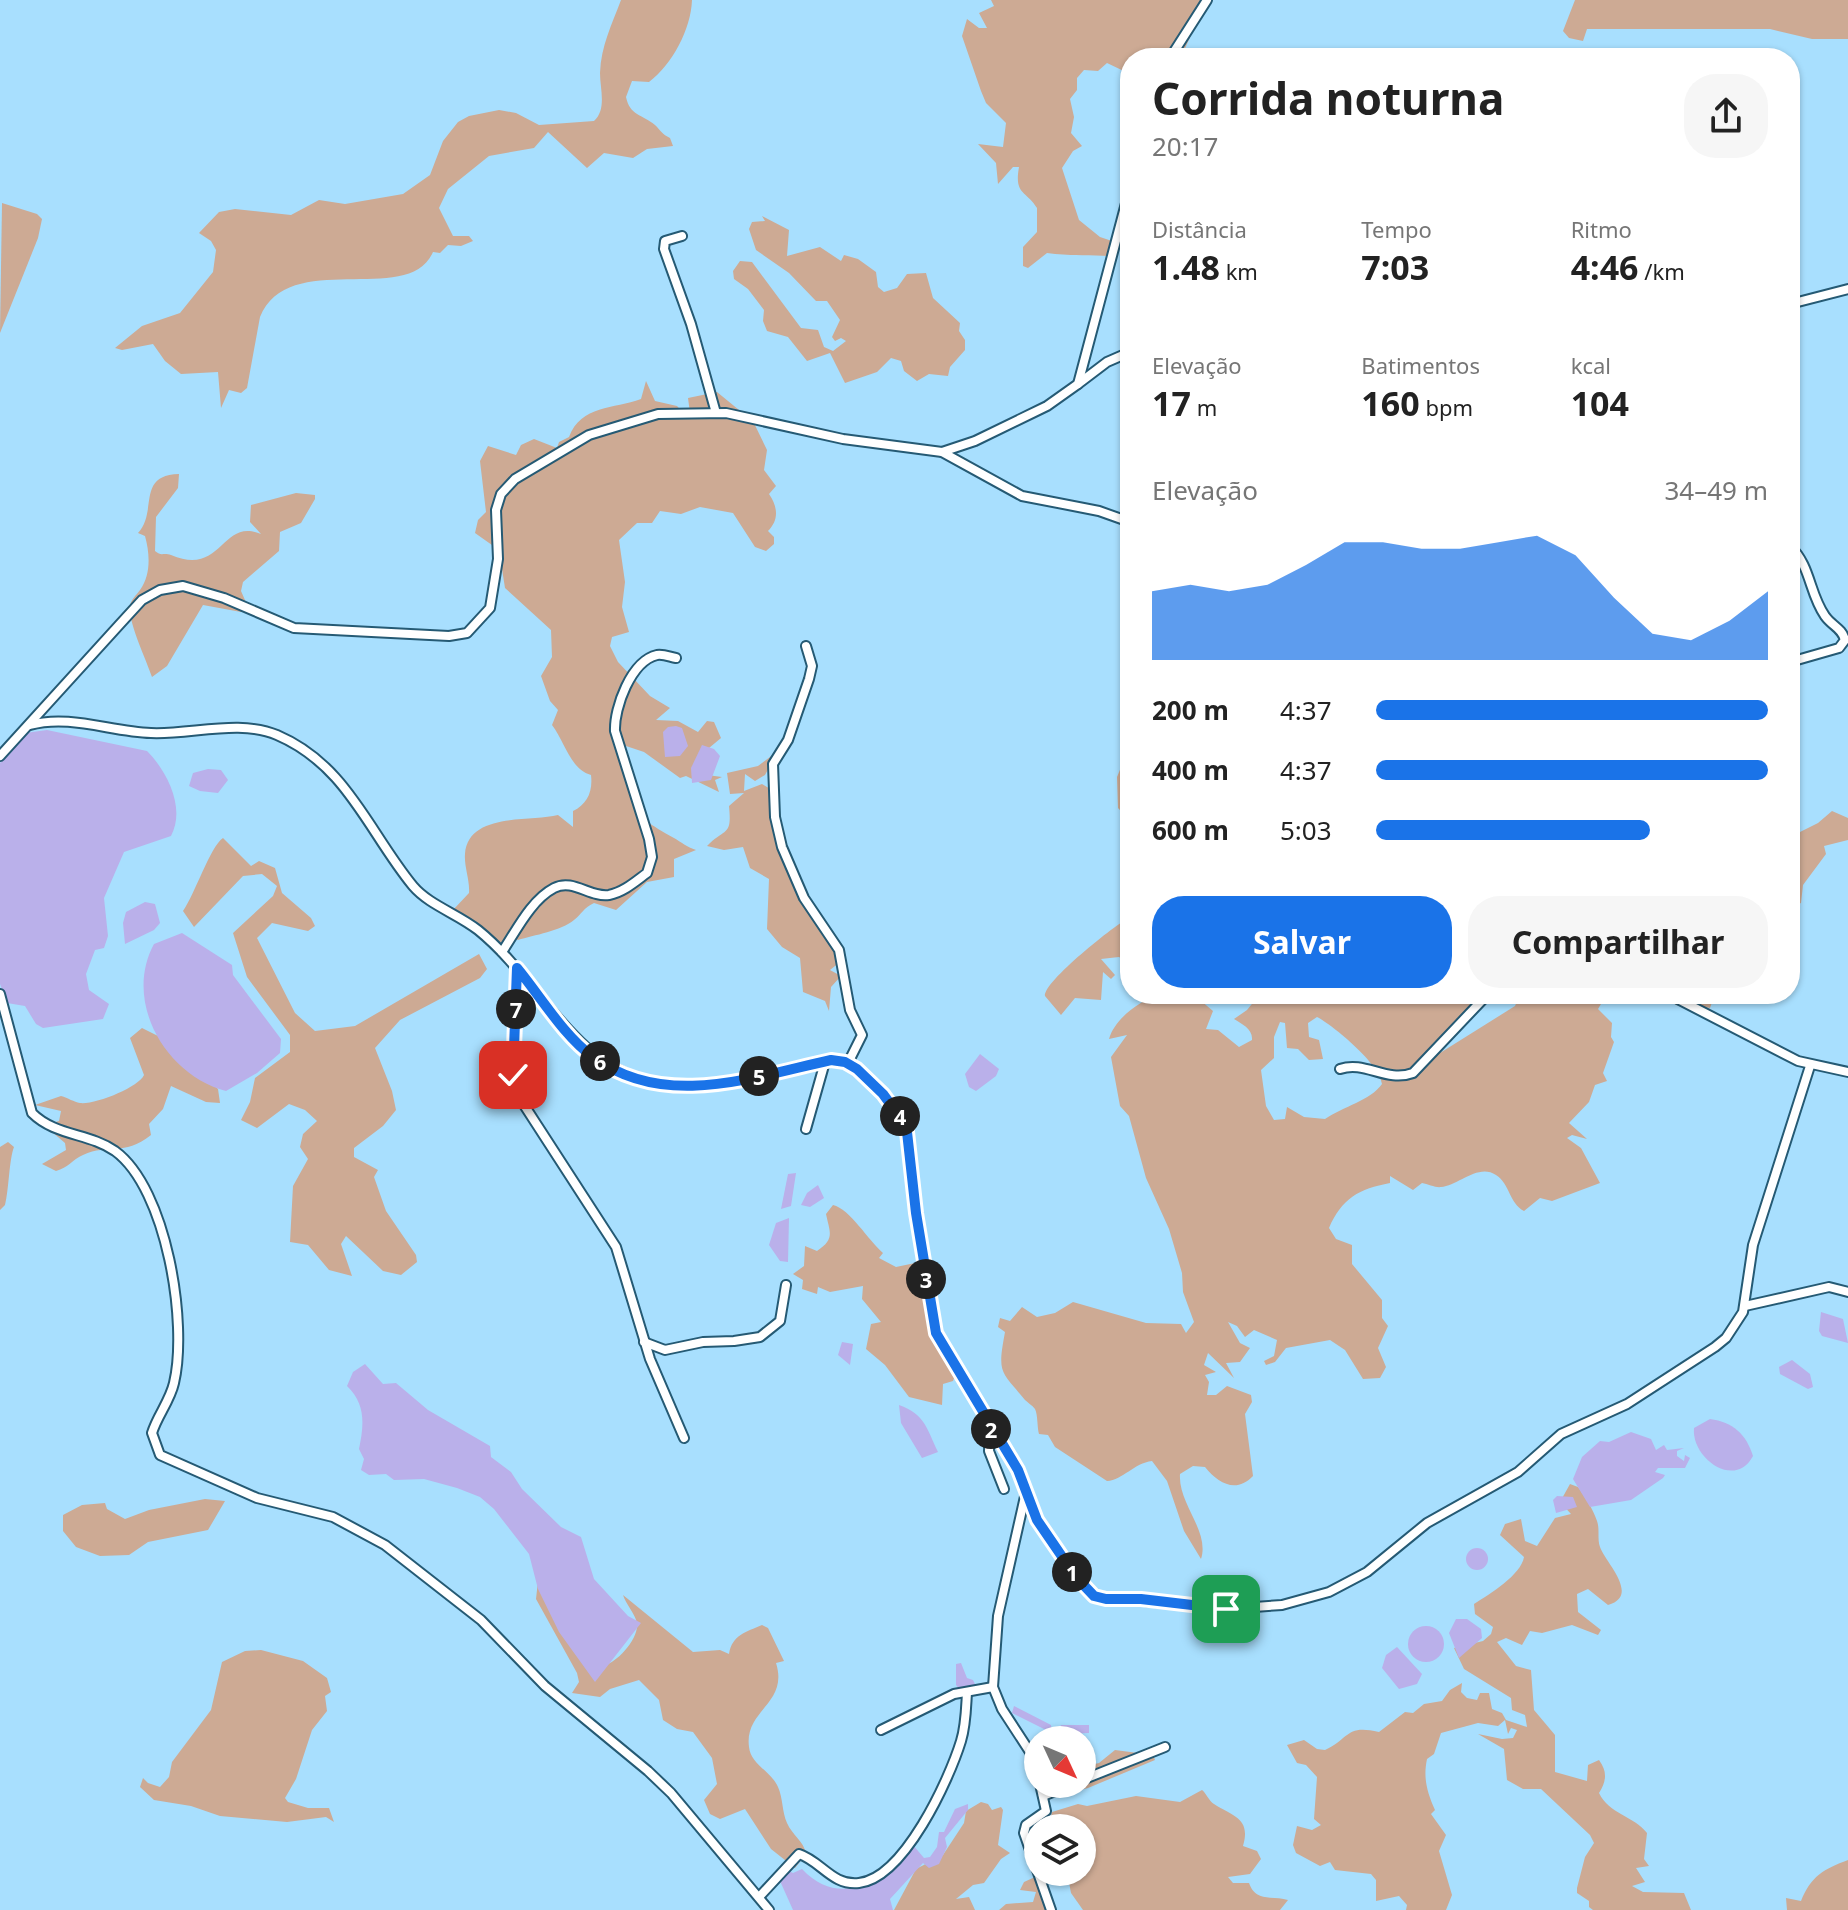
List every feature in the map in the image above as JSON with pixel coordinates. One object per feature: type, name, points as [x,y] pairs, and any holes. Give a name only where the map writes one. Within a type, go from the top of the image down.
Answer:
[{"type":"street","points":[[1176,48],[1207,0]]},
{"type":"street","points":[[1078,384],[1120,226]]},
{"type":"street","points":[[682,236],[665,241],[664,249],[691,324],[716,413]]},
{"type":"street","points":[[1800,301],[1848,289]]},
{"type":"street","points":[[942,452],[1047,406],[1107,362],[1120,356]]},
{"type":"street","points":[[0,756],[142,600],[160,590],[183,586],[224,598],[294,628],[449,636],[467,633],[490,608],[498,559],[496,510],[501,494],[515,479],[589,435],[658,414],[716,413],[843,439],[942,452],[1022,496],[1082,507],[1120,519]]},
{"type":"street","points":[[1800,557],[1805,562],[1825,617],[1841,631],[1845,640],[1839,648],[1800,659]]},
{"type":"street","points":[[806,646],[812,666],[809,679],[788,740],[775,759],[772,782],[775,817],[794,876],[843,960],[850,1010],[862,1035],[848,1063]]},
{"type":"street","points":[[502,952],[525,917],[554,888],[571,885],[599,895],[611,895],[647,873],[652,857],[649,839],[615,731],[615,717],[628,686],[649,659],[663,655],[676,658]]},
{"type":"street","points":[[30,725],[54,721],[167,734],[252,729],[277,735],[320,760],[346,786],[416,890],[460,916],[502,952],[593,1057],[636,1079],[690,1088],[825,1062],[848,1063],[883,1094],[907,1132],[920,1240],[936,1333],[964,1375],[990,1427],[1018,1470],[1037,1520],[1076,1577],[1094,1596],[1226,1609],[1282,1605],[1329,1592],[1360,1577],[1427,1523],[1518,1472],[1561,1434],[1602,1417],[1668,1380],[1726,1338],[1745,1306],[1753,1245],[1810,1066]]},
{"type":"street","points":[[517,968],[512,1056],[515,1091],[616,1247],[644,1342],[684,1438]]},
{"type":"street","points":[[0,994],[32,1113],[43,1124],[114,1151],[134,1174],[158,1222],[173,1275],[176,1335],[174,1383],[152,1433],[160,1455],[257,1498],[333,1517],[385,1545],[481,1620],[545,1686],[660,1782],[769,1910]]},
{"type":"street","points":[[1340,1069],[1353,1066],[1397,1078],[1413,1073],[1479,1004]]},
{"type":"street","points":[[1687,1004],[1810,1066],[1848,1072]]},
{"type":"street","points":[[806,1129],[825,1062]]},
{"type":"street","points":[[644,1342],[672,1350],[695,1343],[760,1337],[780,1321],[786,1285]]},
{"type":"street","points":[[1745,1306],[1829,1287],[1848,1292]]},
{"type":"street","points":[[990,1427],[989,1451],[1004,1489]]},
{"type":"street","points":[[1024,1743],[1002,1709],[993,1687],[998,1616],[1026,1489]]},
{"type":"street","points":[[881,1730],[954,1694],[993,1687]]},
{"type":"street","points":[[760,1896],[799,1854],[837,1880],[848,1883],[860,1883],[883,1873],[937,1799],[960,1745],[967,1692]]},
{"type":"street","points":[[1096,1774],[1165,1747]]},
{"type":"street","points":[[1043,1798],[1045,1814],[1026,1825],[1024,1833],[1051,1910]]},
{"type":"shaded area","points":[[621,0],[692,0],[688,23],[672,56],[649,82],[632,81],[626,97],[634,111],[670,138],[673,146],[647,149],[633,158],[604,153],[587,168],[548,132],[534,148],[489,156],[448,189],[439,208],[453,236],[469,236],[473,241],[461,246],[448,245],[440,253],[433,252],[420,268],[400,276],[321,280],[296,285],[275,296],[260,317],[247,388],[241,393],[229,390],[221,408],[218,372],[181,374],[165,361],[153,344],[122,350],[115,348],[142,326],[180,313],[213,272],[216,250],[211,241],[199,233],[219,212],[235,209],[291,215],[319,200],[345,204],[403,194],[430,175],[443,141],[458,122],[469,116],[499,110],[516,113],[539,125],[594,121],[602,105],[602,54]]},
{"type":"shaded area","points":[[991,0],[1207,0],[1185,48],[1120,48],[1120,69],[1107,63],[1098,71],[1084,70],[1077,78],[1077,90],[1070,99],[1074,117],[1071,133],[1082,146],[1073,151],[1062,168],[1079,220],[1100,237],[1118,243],[1118,249],[1110,256],[1047,253],[1028,268],[1023,266],[1023,247],[1037,232],[1037,208],[1020,188],[1019,167],[1013,167],[998,184],[996,163],[978,144],[1003,147],[1006,123],[986,103],[962,36],[967,19],[979,28],[987,28],[979,13],[994,6]]},
{"type":"shaded area","points":[[1575,0],[1848,0],[1848,39],[1812,39],[1770,29],[1587,29],[1583,41],[1569,38],[1563,31]]},
{"type":"shaded area","points":[[2,203],[37,214],[42,219],[38,238],[0,333]]},
{"type":"shaded area","points":[[762,216],[789,230],[787,256],[820,247],[841,261],[844,255],[858,259],[876,272],[878,287],[884,292],[897,288],[907,274],[926,273],[933,298],[960,323],[959,331],[965,340],[965,350],[950,367],[948,376],[929,374],[917,381],[904,371],[901,361],[891,358],[877,372],[845,383],[830,353],[807,361],[788,337],[767,331],[763,321],[764,310],[748,289],[734,279],[733,271],[740,261],[752,262],[801,328],[818,330],[824,347],[833,351],[846,341],[841,338],[835,341],[832,337],[840,320],[827,301],[816,301],[789,273],[756,250],[749,229],[752,222],[765,221]]},
{"type":"shaded area","points":[[646,381],[655,401],[677,406],[687,417],[690,413],[688,398],[717,392],[739,410],[727,417],[751,417],[767,450],[764,470],[776,486],[769,494],[776,509],[776,518],[768,531],[774,537],[774,544],[766,551],[755,547],[733,513],[700,507],[681,514],[660,511],[652,523],[637,523],[619,540],[625,582],[622,607],[629,632],[612,637],[610,646],[618,662],[650,696],[670,708],[656,720],[678,721],[698,732],[707,721],[714,722],[721,738],[709,748],[707,775],[722,777],[715,780],[719,792],[686,776],[680,778],[644,752],[626,746],[621,755],[630,796],[638,813],[696,850],[674,859],[674,877],[647,882],[616,910],[594,903],[562,927],[518,940],[513,937],[497,944],[453,910],[469,893],[465,854],[469,841],[477,831],[502,821],[558,815],[573,827],[573,811],[588,797],[591,775],[573,761],[552,725],[558,710],[550,701],[541,676],[552,657],[551,630],[505,588],[499,550],[475,533],[478,520],[486,512],[480,461],[488,446],[516,455],[521,445],[534,439],[557,448],[559,442],[569,437],[574,427],[590,414],[641,399]]},
{"type":"shaded area","points":[[179,474],[178,488],[156,517],[155,551],[188,560],[212,554],[237,533],[248,531],[261,534],[250,522],[251,505],[296,493],[315,495],[315,499],[301,523],[280,532],[279,551],[243,582],[241,591],[248,607],[241,612],[203,605],[167,666],[152,677],[130,613],[133,599],[144,584],[148,564],[145,536],[138,533],[147,515],[152,488],[166,476]]},
{"type":"shaded area","points":[[668,727],[682,728],[688,746],[680,756],[665,757],[663,732]]},
{"type":"shaded area","points":[[47,730],[147,751],[167,779],[176,814],[171,836],[124,852],[104,898],[108,936],[104,948],[95,950],[86,974],[89,990],[109,1004],[103,1019],[43,1028],[36,1024],[25,1006],[7,1003],[0,984],[0,763],[25,733]]},
{"type":"shaded area","points":[[702,745],[714,749],[720,756],[711,780],[692,783],[691,768]]},
{"type":"shaded area","points":[[778,751],[765,775],[755,781],[745,774],[744,791],[762,784],[772,790],[774,823],[781,846],[840,962],[830,970],[841,976],[831,987],[829,1011],[825,1001],[803,992],[800,958],[782,947],[767,929],[769,879],[750,868],[743,847],[724,850],[707,846],[726,830],[730,823],[729,806],[744,793],[730,794],[727,773],[758,766]]},
{"type":"shaded area","points":[[221,770],[228,780],[218,793],[189,786],[193,773]]},
{"type":"shaded area","points":[[1120,770],[1120,810],[1118,808],[1117,777]]},
{"type":"shaded area","points":[[1832,811],[1848,818],[1848,840],[1824,846],[1826,854],[1803,885],[1800,903],[1800,832]]},
{"type":"shaded area","points":[[223,838],[251,866],[259,861],[275,868],[282,893],[311,918],[315,926],[308,931],[272,923],[257,938],[295,1013],[315,1031],[355,1026],[479,954],[487,969],[480,978],[400,1020],[375,1048],[396,1110],[383,1126],[354,1148],[354,1157],[378,1170],[374,1177],[386,1211],[416,1255],[417,1262],[401,1275],[383,1271],[346,1236],[341,1244],[352,1276],[329,1270],[308,1245],[290,1242],[293,1186],[308,1159],[300,1147],[303,1134],[317,1121],[305,1110],[289,1104],[257,1128],[241,1120],[250,1102],[255,1078],[290,1052],[290,1035],[247,977],[233,933],[273,896],[277,886],[262,874],[243,876],[194,927],[183,911],[213,851]]},
{"type":"shaded area","points":[[145,902],[155,904],[160,923],[154,930],[125,944],[123,923],[126,912]]},
{"type":"shaded area","points":[[1120,924],[1120,958],[1101,959],[1115,975],[1111,979],[1103,972],[1101,1000],[1075,998],[1061,1015],[1045,996],[1048,989],[1055,979]]},
{"type":"shaded area","points":[[182,933],[232,965],[233,975],[281,1039],[280,1053],[257,1073],[226,1091],[204,1082],[168,1052],[147,1011],[144,989],[146,966],[154,944]]},
{"type":"shaded area","points":[[1205,1004],[1213,1011],[1206,1029],[1218,1030],[1239,1047],[1252,1040],[1252,1036],[1246,1027],[1234,1019],[1252,1004],[1486,1004],[1458,1025],[1440,1053],[1516,1004],[1601,1004],[1598,1009],[1612,1023],[1611,1037],[1614,1042],[1603,1073],[1607,1081],[1595,1085],[1589,1102],[1569,1123],[1587,1139],[1572,1135],[1567,1138],[1581,1148],[1600,1183],[1552,1201],[1540,1198],[1524,1211],[1515,1203],[1501,1179],[1489,1172],[1475,1173],[1448,1186],[1422,1183],[1413,1190],[1390,1176],[1390,1183],[1353,1196],[1334,1218],[1329,1228],[1336,1239],[1352,1245],[1352,1264],[1382,1300],[1382,1318],[1388,1326],[1378,1348],[1386,1367],[1380,1378],[1363,1379],[1345,1350],[1330,1340],[1286,1348],[1275,1362],[1266,1365],[1264,1361],[1274,1356],[1277,1340],[1254,1330],[1245,1337],[1237,1326],[1228,1322],[1240,1343],[1250,1348],[1240,1362],[1226,1363],[1234,1378],[1208,1353],[1204,1365],[1216,1372],[1205,1375],[1209,1382],[1207,1395],[1216,1395],[1227,1386],[1251,1395],[1252,1402],[1245,1414],[1253,1476],[1234,1485],[1221,1482],[1205,1467],[1193,1466],[1180,1474],[1184,1496],[1201,1538],[1201,1559],[1184,1531],[1167,1481],[1152,1461],[1107,1481],[1055,1447],[1048,1435],[1039,1434],[1035,1409],[1011,1383],[1001,1365],[1005,1332],[998,1327],[1000,1318],[1010,1321],[1022,1307],[1037,1317],[1055,1313],[1073,1302],[1146,1323],[1181,1324],[1186,1333],[1194,1322],[1183,1292],[1182,1273],[1169,1229],[1146,1178],[1129,1116],[1120,1106],[1111,1057],[1127,1035],[1109,1039],[1112,1031],[1137,1005]],"holes":[[[1317,1017],[1344,1037],[1380,1076],[1382,1084],[1377,1090],[1325,1119],[1304,1117],[1287,1107],[1285,1119],[1274,1120],[1266,1106],[1261,1070],[1274,1058],[1274,1037],[1280,1022],[1285,1023],[1287,1048],[1298,1049],[1309,1060],[1323,1059],[1319,1040],[1309,1037],[1308,1023]]]},
{"type":"shaded area","points":[[1675,1004],[1711,1004],[1710,1008]]},
{"type":"shaded area","points":[[142,1028],[160,1037],[218,1089],[220,1103],[206,1102],[171,1086],[163,1109],[149,1124],[151,1135],[141,1142],[124,1148],[92,1152],[56,1171],[42,1164],[66,1150],[65,1143],[51,1131],[52,1123],[59,1121],[61,1111],[35,1105],[61,1096],[87,1103],[134,1085],[144,1075],[130,1038]]},
{"type":"shaded area","points":[[980,1054],[999,1069],[996,1076],[976,1091],[969,1087],[965,1074]]},
{"type":"shaded area","points":[[8,1142],[14,1147],[5,1205],[0,1210],[0,1147]]},
{"type":"shaded area","points":[[796,1173],[791,1206],[781,1209],[788,1174]]},
{"type":"shaded area","points":[[818,1185],[824,1198],[810,1207],[801,1205],[807,1193]]},
{"type":"shaded area","points":[[833,1205],[852,1219],[883,1253],[879,1258],[896,1267],[915,1263],[921,1268],[932,1325],[956,1373],[953,1381],[943,1384],[942,1405],[909,1397],[885,1365],[866,1349],[871,1324],[881,1322],[862,1299],[863,1286],[830,1292],[818,1287],[817,1294],[802,1289],[803,1280],[793,1274],[804,1266],[805,1246],[817,1251],[829,1239],[826,1214]]},
{"type":"shaded area","points":[[789,1218],[788,1262],[780,1261],[769,1245],[776,1223]]},
{"type":"shaded area","points":[[1821,1312],[1843,1319],[1848,1343],[1822,1336],[1819,1331]]},
{"type":"shaded area","points":[[842,1342],[853,1344],[850,1365],[838,1355]]},
{"type":"shaded area","points":[[1792,1360],[1810,1374],[1813,1387],[1808,1389],[1780,1374],[1779,1367]]},
{"type":"shaded area","points":[[365,1364],[383,1384],[396,1383],[428,1410],[490,1446],[491,1457],[511,1472],[522,1489],[561,1527],[581,1537],[594,1579],[628,1616],[641,1623],[595,1682],[559,1632],[538,1589],[529,1554],[494,1509],[480,1497],[457,1488],[424,1479],[394,1480],[386,1474],[369,1475],[361,1470],[364,1459],[359,1449],[362,1415],[358,1400],[347,1386],[353,1372]]},
{"type":"shaded area","points":[[899,1405],[920,1418],[938,1452],[922,1458],[901,1423]]},
{"type":"shaded area","points":[[1710,1419],[1732,1426],[1747,1441],[1753,1456],[1745,1466],[1726,1470],[1716,1466],[1699,1450],[1694,1428]]},
{"type":"shaded area","points":[[1631,1432],[1651,1439],[1656,1450],[1664,1445],[1667,1450],[1684,1448],[1677,1451],[1677,1456],[1684,1461],[1685,1455],[1690,1458],[1685,1468],[1658,1468],[1655,1472],[1665,1475],[1663,1478],[1631,1500],[1590,1507],[1573,1479],[1582,1457],[1600,1441],[1609,1442]]},
{"type":"shaded area","points":[[1570,1484],[1578,1487],[1593,1512],[1598,1524],[1600,1547],[1618,1578],[1621,1594],[1617,1601],[1608,1605],[1588,1589],[1577,1594],[1578,1612],[1601,1630],[1598,1635],[1572,1625],[1542,1633],[1530,1631],[1522,1645],[1506,1638],[1497,1642],[1516,1666],[1531,1670],[1534,1710],[1555,1735],[1555,1772],[1587,1781],[1588,1765],[1599,1760],[1605,1773],[1599,1793],[1603,1800],[1647,1833],[1644,1859],[1649,1866],[1636,1868],[1645,1882],[1632,1886],[1643,1892],[1684,1893],[1691,1910],[1593,1910],[1589,1907],[1589,1901],[1577,1893],[1577,1888],[1585,1857],[1594,1843],[1590,1835],[1541,1789],[1523,1789],[1507,1780],[1504,1749],[1478,1734],[1513,1738],[1517,1730],[1511,1728],[1508,1734],[1505,1720],[1498,1726],[1478,1723],[1441,1733],[1434,1754],[1427,1759],[1426,1785],[1435,1810],[1431,1814],[1446,1835],[1439,1851],[1452,1895],[1446,1910],[1406,1910],[1407,1905],[1399,1896],[1376,1901],[1376,1880],[1371,1874],[1335,1870],[1330,1862],[1320,1866],[1296,1853],[1293,1845],[1297,1826],[1312,1830],[1321,1825],[1314,1819],[1317,1777],[1306,1765],[1297,1763],[1287,1745],[1304,1740],[1317,1749],[1325,1750],[1354,1731],[1379,1732],[1405,1712],[1413,1713],[1424,1704],[1442,1701],[1450,1690],[1462,1683],[1461,1692],[1467,1698],[1477,1700],[1480,1693],[1489,1693],[1492,1709],[1502,1713],[1506,1720],[1527,1727],[1525,1715],[1512,1710],[1511,1698],[1464,1669],[1454,1648],[1483,1641],[1491,1634],[1493,1627],[1475,1614],[1474,1604],[1504,1584],[1522,1564],[1524,1557],[1500,1535],[1505,1524],[1521,1519],[1525,1541],[1537,1546],[1555,1518],[1571,1514],[1560,1502]]},
{"type":"shaded area","points":[[1557,1496],[1573,1497],[1577,1507],[1556,1513],[1553,1500]]},
{"type":"shaded area","points":[[205,1499],[225,1501],[208,1530],[148,1542],[129,1555],[100,1556],[76,1547],[63,1531],[63,1515],[82,1505],[105,1503],[107,1509],[125,1519],[149,1510]]},
{"type":"shaded area","points":[[1477,1548],[1488,1559],[1477,1570],[1466,1559]]},
{"type":"shaded area","points":[[540,1563],[603,1666],[626,1649],[637,1629],[636,1620],[623,1595],[693,1652],[720,1650],[729,1654],[733,1642],[741,1635],[762,1625],[768,1628],[784,1661],[776,1663],[777,1688],[753,1724],[749,1747],[753,1759],[778,1787],[787,1823],[805,1849],[806,1854],[795,1868],[771,1849],[745,1809],[720,1819],[710,1814],[704,1800],[717,1784],[712,1758],[693,1732],[677,1729],[663,1720],[659,1700],[639,1680],[610,1689],[600,1697],[572,1693],[579,1682],[577,1673],[536,1599]]},
{"type":"shaded area","points":[[1456,1619],[1467,1619],[1481,1629],[1482,1638],[1459,1658],[1449,1633]]},
{"type":"shaded area","points":[[1426,1626],[1439,1631],[1444,1644],[1439,1657],[1426,1662],[1413,1657],[1408,1644],[1413,1631]]},
{"type":"shaded area","points":[[1397,1647],[1422,1674],[1417,1684],[1399,1689],[1382,1668],[1386,1655]]},
{"type":"shaded area","points":[[261,1650],[303,1661],[327,1678],[331,1692],[325,1696],[327,1711],[312,1730],[296,1779],[285,1798],[288,1802],[308,1808],[329,1808],[334,1822],[326,1817],[287,1822],[220,1816],[191,1806],[154,1800],[140,1787],[143,1778],[160,1787],[169,1777],[172,1762],[211,1710],[222,1662],[245,1651]]},
{"type":"shaded area","points":[[961,1663],[967,1678],[973,1680],[978,1690],[962,1692],[956,1685],[956,1664]]},
{"type":"shaded area","points":[[1014,1706],[1051,1726],[1038,1726],[1012,1713]]},
{"type":"shaded area","points":[[1115,1750],[1153,1755],[1155,1760],[1096,1785],[1096,1764]]},
{"type":"shaded area","points":[[1202,1790],[1212,1803],[1239,1819],[1245,1829],[1243,1846],[1257,1851],[1261,1859],[1250,1874],[1228,1877],[1233,1883],[1249,1883],[1260,1896],[1288,1900],[1280,1910],[1083,1910],[1070,1886],[1096,1886],[1096,1814],[1052,1812],[1078,1804],[1087,1806],[1136,1796],[1180,1802]]},
{"type":"shaded area","points":[[981,1802],[988,1804],[992,1810],[1001,1807],[1003,1810],[998,1845],[1010,1853],[1001,1859],[984,1883],[973,1885],[956,1899],[969,1897],[975,1910],[894,1910],[916,1869],[943,1855],[964,1823],[966,1811]]},
{"type":"shaded area","points":[[968,1804],[968,1810],[945,1838],[947,1847],[939,1864],[929,1868],[923,1863],[890,1899],[893,1910],[793,1910],[780,1881],[787,1870],[793,1873],[802,1869],[817,1881],[832,1887],[846,1889],[861,1886],[888,1869],[913,1845],[924,1858],[930,1857],[937,1847],[939,1832],[944,1832],[955,1809]]},
{"type":"shaded area","points":[[1848,1860],[1848,1910],[1787,1910],[1786,1898],[1801,1901],[1819,1874]]},
{"type":"shaded area","points":[[1024,1882],[1024,1886],[1040,1886],[1054,1910],[999,1910],[1006,1904],[1033,1902],[1036,1892],[1020,1890]]},
{"type":"route","points":[[513,1075],[517,968],[576,1041],[593,1057],[636,1079],[675,1088],[690,1088],[774,1074],[831,1060],[845,1062],[857,1069],[883,1094],[907,1132],[930,1311],[936,1333],[964,1375],[976,1404],[1018,1470],[1037,1520],[1048,1537],[1086,1590],[1094,1596],[1226,1609]]}]
